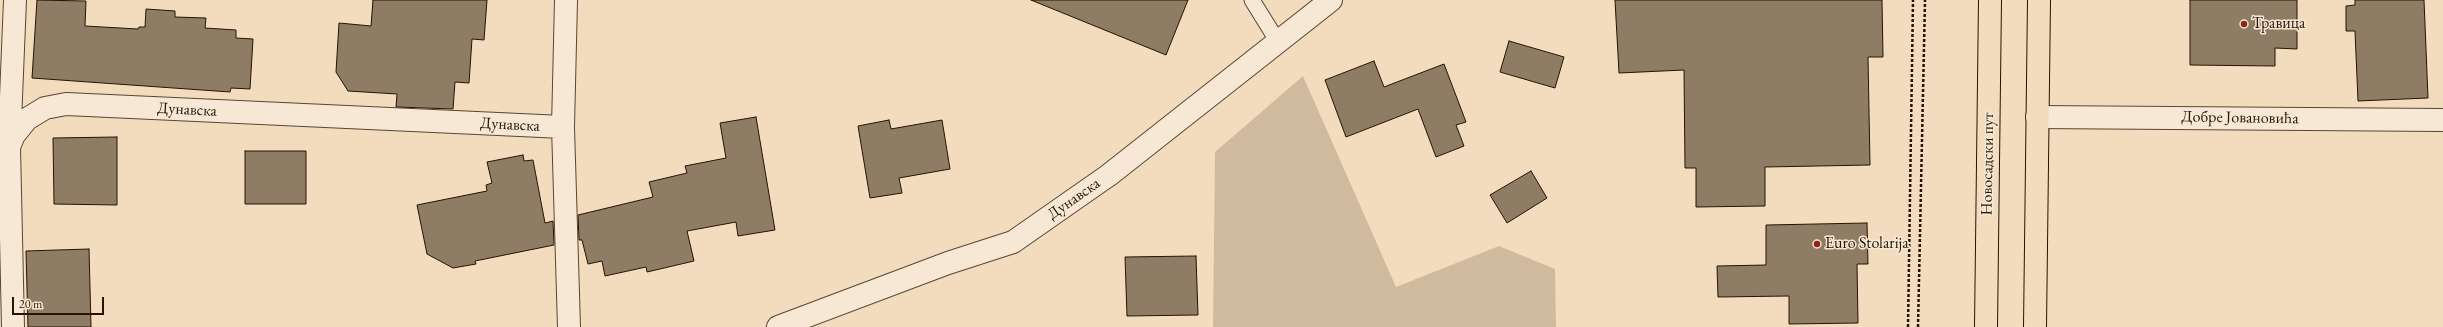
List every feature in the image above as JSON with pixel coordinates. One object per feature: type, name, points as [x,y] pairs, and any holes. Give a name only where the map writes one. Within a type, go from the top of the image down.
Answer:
[{"type":"main road","name":"Новосадски пут","points":[[1986,327],[1990,0]]},
{"type":"main road","points":[[2035,327],[2039,0]]},
{"type":"street","points":[[13,327],[8,147],[15,0]]},
{"type":"street","points":[[566,0],[563,127],[569,327]]},
{"type":"street","name":"Дунавска","points":[[778,327],[948,263],[1013,242],[1109,175],[1331,0]]},
{"type":"street","name":"Дунавска","points":[[8,147],[14,135],[26,119],[45,108],[66,104],[563,127]]},
{"type":"street","name":"Добре Јовановића","points":[[2037,116],[2443,120]]},
{"type":"lane","points":[[1252,0],[1278,42]]},
{"type":"path","points":[[1908,327],[1913,0]]},
{"type":"path","points":[[1918,327],[1925,0]]},
{"type":"shaded area","points":[[1303,76],[1396,287],[1499,246],[1555,269],[1556,327],[1213,327],[1215,152]]},
{"type":"building","points":[[37,0],[86,1],[85,26],[138,29],[139,27],[145,27],[146,9],[175,11],[175,17],[206,18],[205,28],[236,30],[236,38],[253,39],[250,89],[231,88],[230,92],[32,78]]},
{"type":"building","points":[[373,0],[487,0],[484,40],[472,39],[469,83],[455,82],[453,109],[396,107],[397,94],[348,91],[336,72],[339,23],[371,26]]},
{"type":"building","points":[[1031,0],[1188,0],[1166,55]]},
{"type":"building","points":[[1615,0],[1882,0],[1883,57],[1868,57],[1870,165],[1765,167],[1765,206],[1696,207],[1696,168],[1685,168],[1684,70],[1619,73]]},
{"type":"building","name":"Травица","points":[[2190,0],[2297,0],[2297,49],[2275,48],[2275,66],[2190,65]]},
{"type":"building","points":[[2355,0],[2424,0],[2428,98],[2358,101],[2355,31],[2346,31],[2346,6],[2355,5]]},
{"type":"building","points":[[1509,41],[1564,57],[1555,88],[1500,72]]},
{"type":"building","points":[[1374,61],[1384,87],[1444,64],[1466,122],[1456,125],[1464,146],[1436,157],[1418,109],[1346,137],[1325,80]]},
{"type":"building","points":[[756,117],[775,230],[738,236],[736,222],[687,231],[694,261],[647,272],[646,267],[605,276],[602,261],[588,264],[582,240],[579,240],[578,215],[653,197],[649,182],[687,173],[685,166],[726,158],[720,123]]},
{"type":"building","points":[[889,120],[891,129],[942,120],[950,169],[899,178],[902,193],[870,198],[858,126]]},
{"type":"building","points":[[117,137],[117,205],[54,204],[53,138]]},
{"type":"building","points":[[245,151],[306,151],[306,204],[245,204]]},
{"type":"building","points":[[523,155],[524,161],[533,160],[545,223],[553,221],[554,245],[475,261],[476,264],[453,268],[427,254],[417,205],[487,191],[486,185],[492,183],[487,162]]},
{"type":"building","points":[[1531,171],[1547,198],[1507,223],[1490,195]]},
{"type":"building","points":[[1867,223],[1868,264],[1857,264],[1858,323],[1789,324],[1789,296],[1718,297],[1717,266],[1766,265],[1766,225]]},
{"type":"building","points":[[89,249],[91,327],[28,327],[26,251]]},
{"type":"building","points":[[1196,256],[1198,315],[1127,316],[1125,257]]},
{"type":"place","name":"Травица","points":[[2244,24]]},
{"type":"place","name":"Euro Stolarija","points":[[1817,244]]}]
